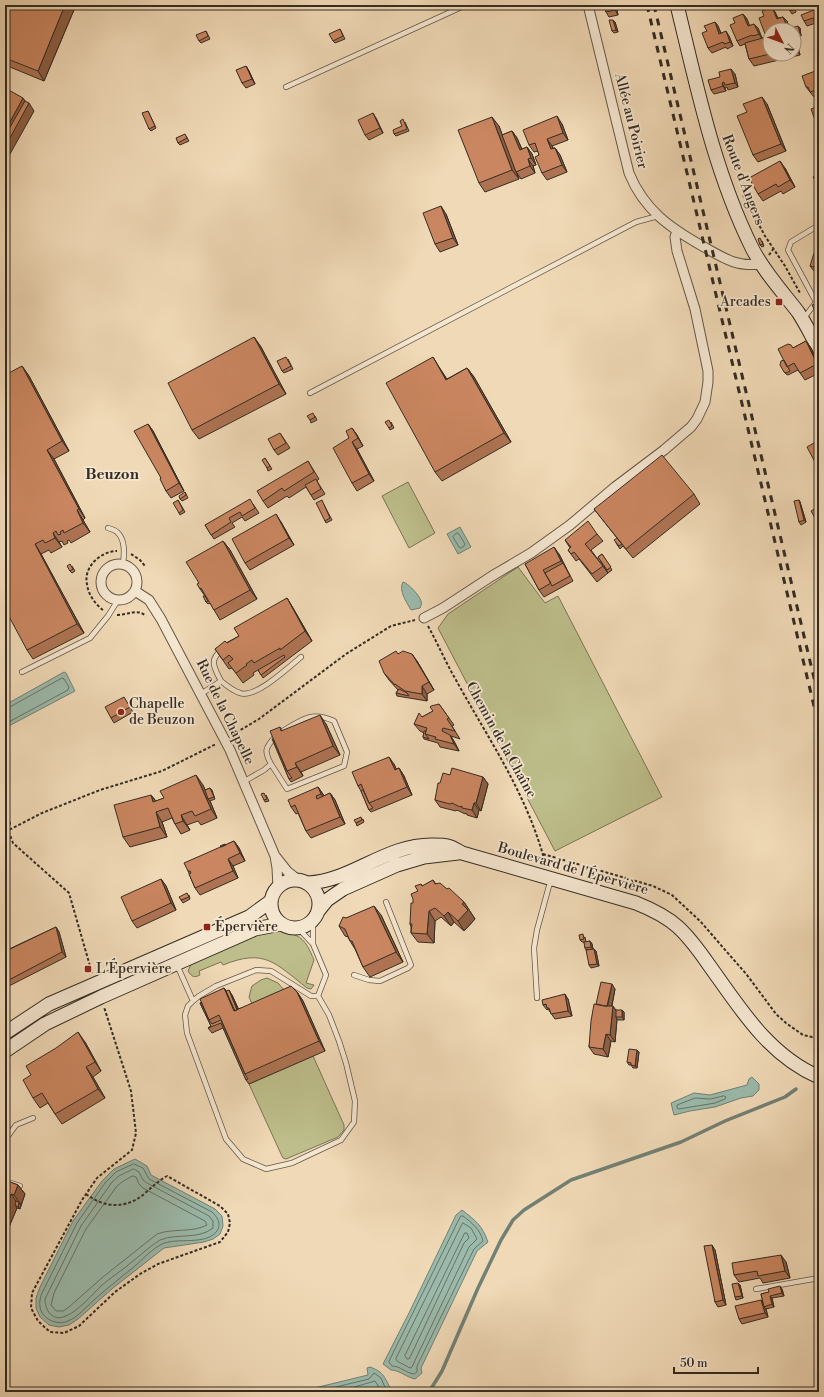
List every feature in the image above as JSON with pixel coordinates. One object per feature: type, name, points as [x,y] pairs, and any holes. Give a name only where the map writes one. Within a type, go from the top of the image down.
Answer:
[{"type":"street","name":"Allée au Poirier","points":[[588,5],[629,173],[634,186],[640,195],[658,216],[677,231],[728,261],[743,265],[762,264]]},
{"type":"street","name":"Route d'Angers","points":[[677,5],[709,137],[744,230],[762,264],[778,288],[806,315],[819,349]]},
{"type":"street","points":[[424,618],[443,608],[531,553],[570,525],[615,487],[664,450],[691,427],[697,419],[706,402],[708,371],[695,309],[677,251],[675,236],[677,231]]},
{"type":"street","points":[[116,564],[130,568],[135,574],[137,583],[135,591],[128,598],[118,600],[112,599],[105,594],[102,588],[101,580],[104,572],[116,564]]},
{"type":"street","name":"Rue de la Chapelle","points":[[135,591],[145,597],[152,604],[225,740],[275,856],[278,887]]},
{"type":"street","name":"Boulevard de l'Épervière","points":[[303,881],[328,880],[392,852],[415,846],[448,846],[462,853],[636,903],[651,909],[678,927],[694,944],[750,1020],[772,1046],[807,1072],[819,1077]]},
{"type":"street","name":"Boulevard de l'Épervière","points":[[316,915],[327,900],[343,889],[398,865],[424,857],[462,853]]},
{"type":"street","name":"Rue de la Chapelle","points":[[275,856],[287,871],[303,881]]},
{"type":"street","points":[[286,881],[303,881],[314,888],[318,894],[320,902],[316,915],[307,925],[298,928],[281,924],[273,914],[271,901],[273,893],[286,881]]},
{"type":"street","points":[[5,1032],[49,1004],[249,917],[271,901]]},
{"type":"street","points":[[5,1051],[45,1024],[101,998],[255,929],[281,924]]},
{"type":"lane","points":[[286,87],[466,5]]},
{"type":"lane","points":[[310,393],[636,222],[658,216]]},
{"type":"lane","points":[[806,315],[816,302],[788,250],[791,242],[819,225]]},
{"type":"lane","points":[[108,528],[118,533],[122,542],[124,551],[123,565]]},
{"type":"lane","points":[[22,672],[90,638],[102,624],[118,600]]},
{"type":"lane","points":[[224,648],[214,657],[213,663],[221,682],[241,694],[249,694],[260,689],[301,657]]},
{"type":"lane","points":[[201,694],[221,682]]},
{"type":"lane","points":[[313,715],[334,721],[347,752],[344,766],[287,789],[271,764],[267,756],[266,749],[269,744],[276,736],[302,719],[313,715]]},
{"type":"lane","points":[[243,782],[264,770],[271,764]]},
{"type":"lane","points":[[537,998],[534,948],[537,930],[549,886],[549,878]]},
{"type":"lane","points":[[354,975],[369,980],[380,980],[408,968],[411,965],[386,902]]},
{"type":"lane","points":[[313,944],[316,915]]},
{"type":"lane","points":[[298,928],[313,944],[326,975],[318,996]]},
{"type":"lane","points":[[176,964],[193,1002]]},
{"type":"lane","points":[[256,970],[271,971],[311,996],[318,996],[329,1015],[340,1041],[355,1101],[354,1122],[341,1140],[292,1163],[266,1169],[243,1159],[226,1139],[187,1033],[185,1015],[188,1006],[200,996],[216,986],[256,970]]},
{"type":"lane","points":[[5,1140],[16,1126],[33,1118]]},
{"type":"lane","points":[[5,1181],[20,1186]]},
{"type":"lane","points":[[756,1289],[819,1278]]},
{"type":"path","points":[[740,189],[765,236],[785,266],[806,315]]},
{"type":"path","points":[[145,566],[134,554],[124,551],[112,551],[104,554],[92,564],[86,582],[93,599],[102,609],[118,615],[137,611],[151,620]]},
{"type":"path","name":"Chemin de la Chaîne","points":[[424,618],[456,680],[502,758],[528,810],[543,854],[549,878]]},
{"type":"path","points":[[213,739],[215,745]]},
{"type":"path","points":[[167,1176],[220,1206],[228,1214],[230,1223],[228,1232],[220,1242],[158,1264],[140,1274],[115,1292],[79,1326],[64,1333],[50,1332],[38,1321],[31,1308],[32,1293],[86,1194],[94,1200],[110,1205],[127,1204],[142,1196],[157,1181],[167,1176]]},
{"type":"green space","points":[[408,482],[435,533],[409,548],[382,496]]},
{"type":"green space","points":[[518,567],[545,603],[558,596],[662,797],[555,851],[438,628],[448,614]]},
{"type":"green space","points":[[276,929],[299,937],[307,946],[314,960],[306,983],[314,985],[311,989],[307,988],[277,965],[260,958],[237,960],[223,965],[221,962],[199,971],[200,975],[195,977],[188,971],[192,962],[250,936]]},
{"type":"green space","points":[[267,978],[278,983],[284,990],[252,1004],[249,997],[252,986]]},
{"type":"green space","points":[[313,1056],[344,1125],[344,1130],[338,1137],[286,1159],[283,1158],[281,1154],[249,1084]]},
{"type":"water","points":[[460,527],[471,547],[458,554],[447,534]]},
{"type":"water","points":[[403,582],[411,587],[420,599],[420,608],[411,610],[402,593]]},
{"type":"water","points":[[64,672],[66,673],[75,691],[5,728],[5,705]]},
{"type":"water","points":[[752,1077],[759,1084],[759,1090],[753,1096],[741,1098],[715,1107],[674,1115],[671,1103],[694,1093],[710,1095],[747,1085],[749,1079]]},
{"type":"water","points":[[135,1159],[147,1166],[151,1175],[215,1209],[222,1216],[223,1226],[220,1234],[213,1239],[204,1242],[164,1248],[113,1288],[78,1319],[69,1325],[59,1327],[49,1325],[40,1317],[36,1308],[36,1298],[73,1221],[102,1181],[114,1169]]},
{"type":"water","points":[[462,1210],[478,1224],[488,1242],[477,1251],[421,1368],[422,1373],[415,1379],[391,1370],[383,1364],[456,1215]]},
{"type":"water","points":[[370,1367],[382,1373],[392,1390],[390,1392],[298,1392],[368,1375],[367,1368]]},
{"type":"building","points":[[7,5],[65,5],[38,71],[5,58],[5,11]]},
{"type":"building","points":[[604,5],[613,5],[615,10],[606,12]]},
{"type":"building","points":[[788,5],[793,5],[795,9],[790,11]]},
{"type":"building","points":[[772,7],[777,19],[783,17],[785,22],[762,22],[762,26],[759,18],[764,16],[762,11]]},
{"type":"building","points":[[819,8],[819,19],[814,21],[813,18],[804,21],[801,15]]},
{"type":"building","points":[[743,14],[748,26],[754,24],[759,34],[737,41],[730,25],[735,23],[733,18]]},
{"type":"building","points":[[609,20],[613,20],[616,30],[612,31]]},
{"type":"building","points":[[715,22],[719,34],[726,31],[730,42],[724,44],[723,42],[708,48],[702,33],[707,31],[704,26]]},
{"type":"building","points":[[340,29],[343,36],[333,41],[329,34]]},
{"type":"building","points":[[206,31],[208,36],[199,41],[196,35]]},
{"type":"building","points":[[762,38],[762,56],[749,59],[745,43]]},
{"type":"building","points":[[246,66],[252,79],[242,83],[236,70]]},
{"type":"building","points":[[731,69],[735,83],[725,85],[724,82],[722,83],[723,86],[711,90],[708,80],[720,77],[719,72]]},
{"type":"building","points":[[818,70],[819,89],[810,92],[808,87],[806,87],[802,76]]},
{"type":"building","points":[[5,88],[23,98],[5,131]]},
{"type":"building","points":[[762,97],[781,144],[753,155],[737,116],[747,112],[743,104]]},
{"type":"building","points":[[25,101],[29,103],[5,147],[5,136]]},
{"type":"building","points":[[819,106],[819,131],[811,109]]},
{"type":"building","points":[[148,111],[155,126],[149,129],[142,113]]},
{"type":"building","points":[[373,113],[380,128],[365,135],[358,120]]},
{"type":"building","points":[[557,116],[563,133],[547,139],[551,149],[555,148],[562,165],[542,173],[535,157],[539,155],[535,143],[529,145],[523,130]]},
{"type":"building","points":[[492,117],[512,170],[479,183],[458,130]]},
{"type":"building","points":[[403,119],[407,129],[394,134],[393,130],[402,126],[400,121]]},
{"type":"building","points":[[512,131],[520,150],[527,147],[531,158],[528,159],[530,166],[516,172],[502,135]]},
{"type":"building","points":[[185,134],[187,138],[178,143],[176,138]]},
{"type":"building","points":[[780,161],[790,180],[778,187],[776,184],[758,194],[749,178]]},
{"type":"building","points":[[819,173],[819,187],[813,177]]},
{"type":"building","points":[[441,206],[453,238],[435,244],[423,213]]},
{"type":"building","points":[[760,238],[763,244],[760,245],[758,239]]},
{"type":"building","points":[[814,253],[819,255],[819,268],[810,266]]},
{"type":"building","points":[[819,302],[819,319],[812,305]]},
{"type":"building","points":[[254,337],[279,384],[192,430],[168,383]]},
{"type":"building","points":[[806,341],[817,364],[800,373],[794,363],[787,367],[778,349],[788,344],[793,348]]},
{"type":"building","points":[[286,357],[291,366],[282,371],[277,361]]},
{"type":"building","points":[[433,357],[446,380],[467,368],[504,433],[435,472],[386,383]]},
{"type":"building","points":[[784,360],[790,371],[786,373],[780,365],[781,361]]},
{"type":"building","points":[[22,366],[62,441],[47,450],[79,509],[77,510],[83,523],[64,533],[63,530],[60,532],[61,534],[58,535],[56,531],[53,533],[55,538],[45,543],[43,540],[35,544],[77,624],[27,650],[5,609],[5,375]]},
{"type":"building","points":[[313,413],[315,417],[310,420],[307,416]]},
{"type":"building","points":[[389,420],[392,426],[389,428],[385,422]]},
{"type":"building","points":[[148,424],[179,483],[166,491],[160,479],[161,478],[134,431]]},
{"type":"building","points":[[352,428],[358,438],[352,442],[369,474],[352,483],[333,448],[349,438],[346,431]]},
{"type":"building","points":[[280,433],[286,443],[274,450],[268,439]]},
{"type":"building","points":[[819,440],[819,465],[817,466],[807,447]]},
{"type":"building","points":[[662,455],[694,494],[626,549],[594,509]]},
{"type":"building","points":[[265,458],[270,466],[267,468],[262,460]]},
{"type":"building","points":[[308,461],[314,472],[284,491],[282,488],[263,501],[257,491]]},
{"type":"building","points":[[316,479],[321,489],[311,495],[305,485]]},
{"type":"building","points":[[185,492],[186,495],[180,499],[179,496]]},
{"type":"building","points":[[250,499],[255,508],[242,516],[240,512],[229,518],[231,522],[211,535],[205,525]]},
{"type":"building","points":[[178,500],[183,510],[179,513],[173,503]]},
{"type":"building","points":[[322,500],[330,518],[325,521],[316,503]]},
{"type":"building","points":[[799,500],[804,520],[799,522],[794,501]]},
{"type":"building","points":[[819,506],[819,525],[811,511]]},
{"type":"building","points":[[276,514],[289,538],[245,563],[232,539]]},
{"type":"building","points":[[588,521],[597,534],[585,544],[603,566],[592,574],[574,552],[571,554],[568,550],[571,547],[565,540]]},
{"type":"building","points":[[617,538],[622,544],[619,546],[614,540]]},
{"type":"building","points":[[223,541],[250,590],[214,610],[197,584],[199,583],[186,562]]},
{"type":"building","points":[[554,547],[561,561],[543,570],[551,583],[539,590],[525,564]]},
{"type":"building","points":[[602,554],[611,567],[607,570],[598,557]]},
{"type":"building","points":[[563,563],[570,576],[552,586],[545,573]]},
{"type":"building","points":[[70,564],[73,569],[70,571],[67,566]]},
{"type":"building","points":[[203,596],[205,596],[208,601],[206,602]]},
{"type":"building","points":[[287,598],[305,631],[280,650],[280,648],[254,663],[252,660],[236,673],[228,663],[233,659],[229,655],[223,660],[215,649],[225,641],[227,643],[239,636],[234,628]]},
{"type":"building","points":[[396,651],[398,654],[403,651],[412,654],[429,682],[422,686],[422,694],[405,691],[395,685],[384,673],[379,661]]},
{"type":"building","points":[[284,655],[285,657],[261,675],[258,670]]},
{"type":"building","points":[[399,689],[407,693],[409,696],[396,693]]},
{"type":"building","points":[[124,697],[130,707],[111,718],[105,707]]},
{"type":"building","points":[[439,704],[449,718],[447,719],[455,731],[443,728],[442,731],[450,735],[454,744],[435,739],[436,737],[425,734],[427,728],[414,724],[419,713],[422,717],[433,711],[430,707],[431,706]]},
{"type":"building","points":[[320,715],[333,746],[295,763],[297,767],[287,771],[270,731],[280,727],[281,731]]},
{"type":"building","points":[[424,731],[426,731],[425,734],[429,739],[423,737]]},
{"type":"building","points":[[272,739],[287,771],[292,778],[289,779]]},
{"type":"building","points":[[389,757],[395,770],[399,768],[407,787],[369,803],[361,784],[358,786],[352,772]]},
{"type":"building","points":[[452,768],[483,777],[476,803],[474,803],[472,810],[462,808],[462,806],[460,807],[452,803],[450,804],[435,800],[438,783],[440,783],[443,773],[450,775]]},
{"type":"building","points":[[196,775],[211,809],[195,816],[192,811],[181,815],[183,821],[175,824],[168,808],[156,812],[160,827],[123,837],[114,805],[151,795],[153,802],[164,798],[160,791]]},
{"type":"building","points":[[318,787],[321,794],[316,796],[317,799],[330,793],[340,817],[306,831],[295,805],[291,807],[288,800]]},
{"type":"building","points":[[210,788],[214,797],[208,799],[205,790]]},
{"type":"building","points":[[363,790],[373,808],[369,810],[361,791]]},
{"type":"building","points":[[264,793],[267,799],[264,800],[261,794]]},
{"type":"building","points":[[361,817],[362,820],[356,823],[354,820]]},
{"type":"building","points":[[234,841],[240,853],[228,859],[233,871],[195,888],[189,874],[191,873],[188,871],[184,863]]},
{"type":"building","points":[[161,879],[171,903],[132,921],[121,897]]},
{"type":"building","points":[[433,880],[435,884],[440,883],[447,889],[449,888],[464,902],[462,904],[468,910],[458,921],[448,912],[444,916],[435,908],[429,911],[427,934],[411,933],[411,903],[413,903],[413,899],[411,894],[418,891],[415,886],[421,884],[422,886]]},
{"type":"building","points":[[187,893],[189,897],[181,900],[179,897]]},
{"type":"building","points":[[374,906],[396,952],[363,967],[345,929],[339,926],[343,917],[346,918]]},
{"type":"building","points":[[56,927],[62,952],[5,982],[5,948],[6,951]]},
{"type":"building","points":[[583,934],[584,939],[580,940],[579,935]]},
{"type":"building","points":[[590,941],[591,947],[585,948],[584,942]]},
{"type":"building","points":[[594,949],[597,964],[589,965],[586,950]]},
{"type":"building","points":[[601,982],[612,984],[607,1006],[596,1004]]},
{"type":"building","points":[[291,986],[297,992],[319,1041],[245,1074],[219,1015],[209,1020],[200,999],[224,988],[234,1011]]},
{"type":"building","points":[[229,990],[237,1010],[235,1011],[226,991]]},
{"type":"building","points":[[565,994],[568,1011],[551,1014],[546,1004],[543,1005],[542,1000]]},
{"type":"building","points":[[201,1002],[212,1024],[221,1020],[248,1079],[246,1080],[221,1023],[208,1028],[211,1026],[200,1003]]},
{"type":"building","points":[[594,1004],[613,1006],[610,1035],[606,1034],[603,1049],[589,1047]]},
{"type":"building","points":[[616,1010],[622,1010],[622,1017],[616,1017]]},
{"type":"building","points":[[78,1032],[95,1062],[86,1067],[98,1089],[55,1114],[42,1093],[33,1098],[23,1080],[31,1075],[26,1066],[56,1048]]},
{"type":"building","points":[[629,1049],[637,1050],[635,1066],[627,1062]]},
{"type":"building","points":[[5,1180],[18,1185],[14,1195],[11,1194],[5,1211]]},
{"type":"building","points":[[16,1201],[19,1202],[18,1207],[15,1205]]},
{"type":"building","points":[[712,1245],[723,1300],[715,1302],[704,1246]]},
{"type":"building","points":[[781,1255],[785,1271],[758,1276],[757,1271],[734,1275],[732,1263]]},
{"type":"building","points":[[738,1283],[742,1296],[735,1297],[732,1284]]},
{"type":"building","points":[[780,1286],[782,1293],[770,1296],[772,1304],[764,1307],[761,1294],[769,1292],[768,1289]]},
{"type":"building","points":[[761,1300],[765,1313],[739,1319],[735,1306]]},
{"type":"waterway","points":[[429,1392],[442,1371],[478,1288],[501,1240],[513,1220],[524,1210],[571,1180],[681,1142],[725,1121],[785,1097],[796,1089]]},
{"type":"railway","points":[[647,5],[819,727]]},
{"type":"railway","points":[[654,5],[819,699]]},
{"type":"place","name":"Arcades","points":[[779,302]]},
{"type":"place","name":"Chapelle de Beuzon","points":[[121,712]]},
{"type":"place","name":"Épervière","points":[[207,927]]},
{"type":"place","name":"L'Épervière","points":[[88,969]]},
{"type":"district","name":"Beuzon","points":[[112,474]]}]
